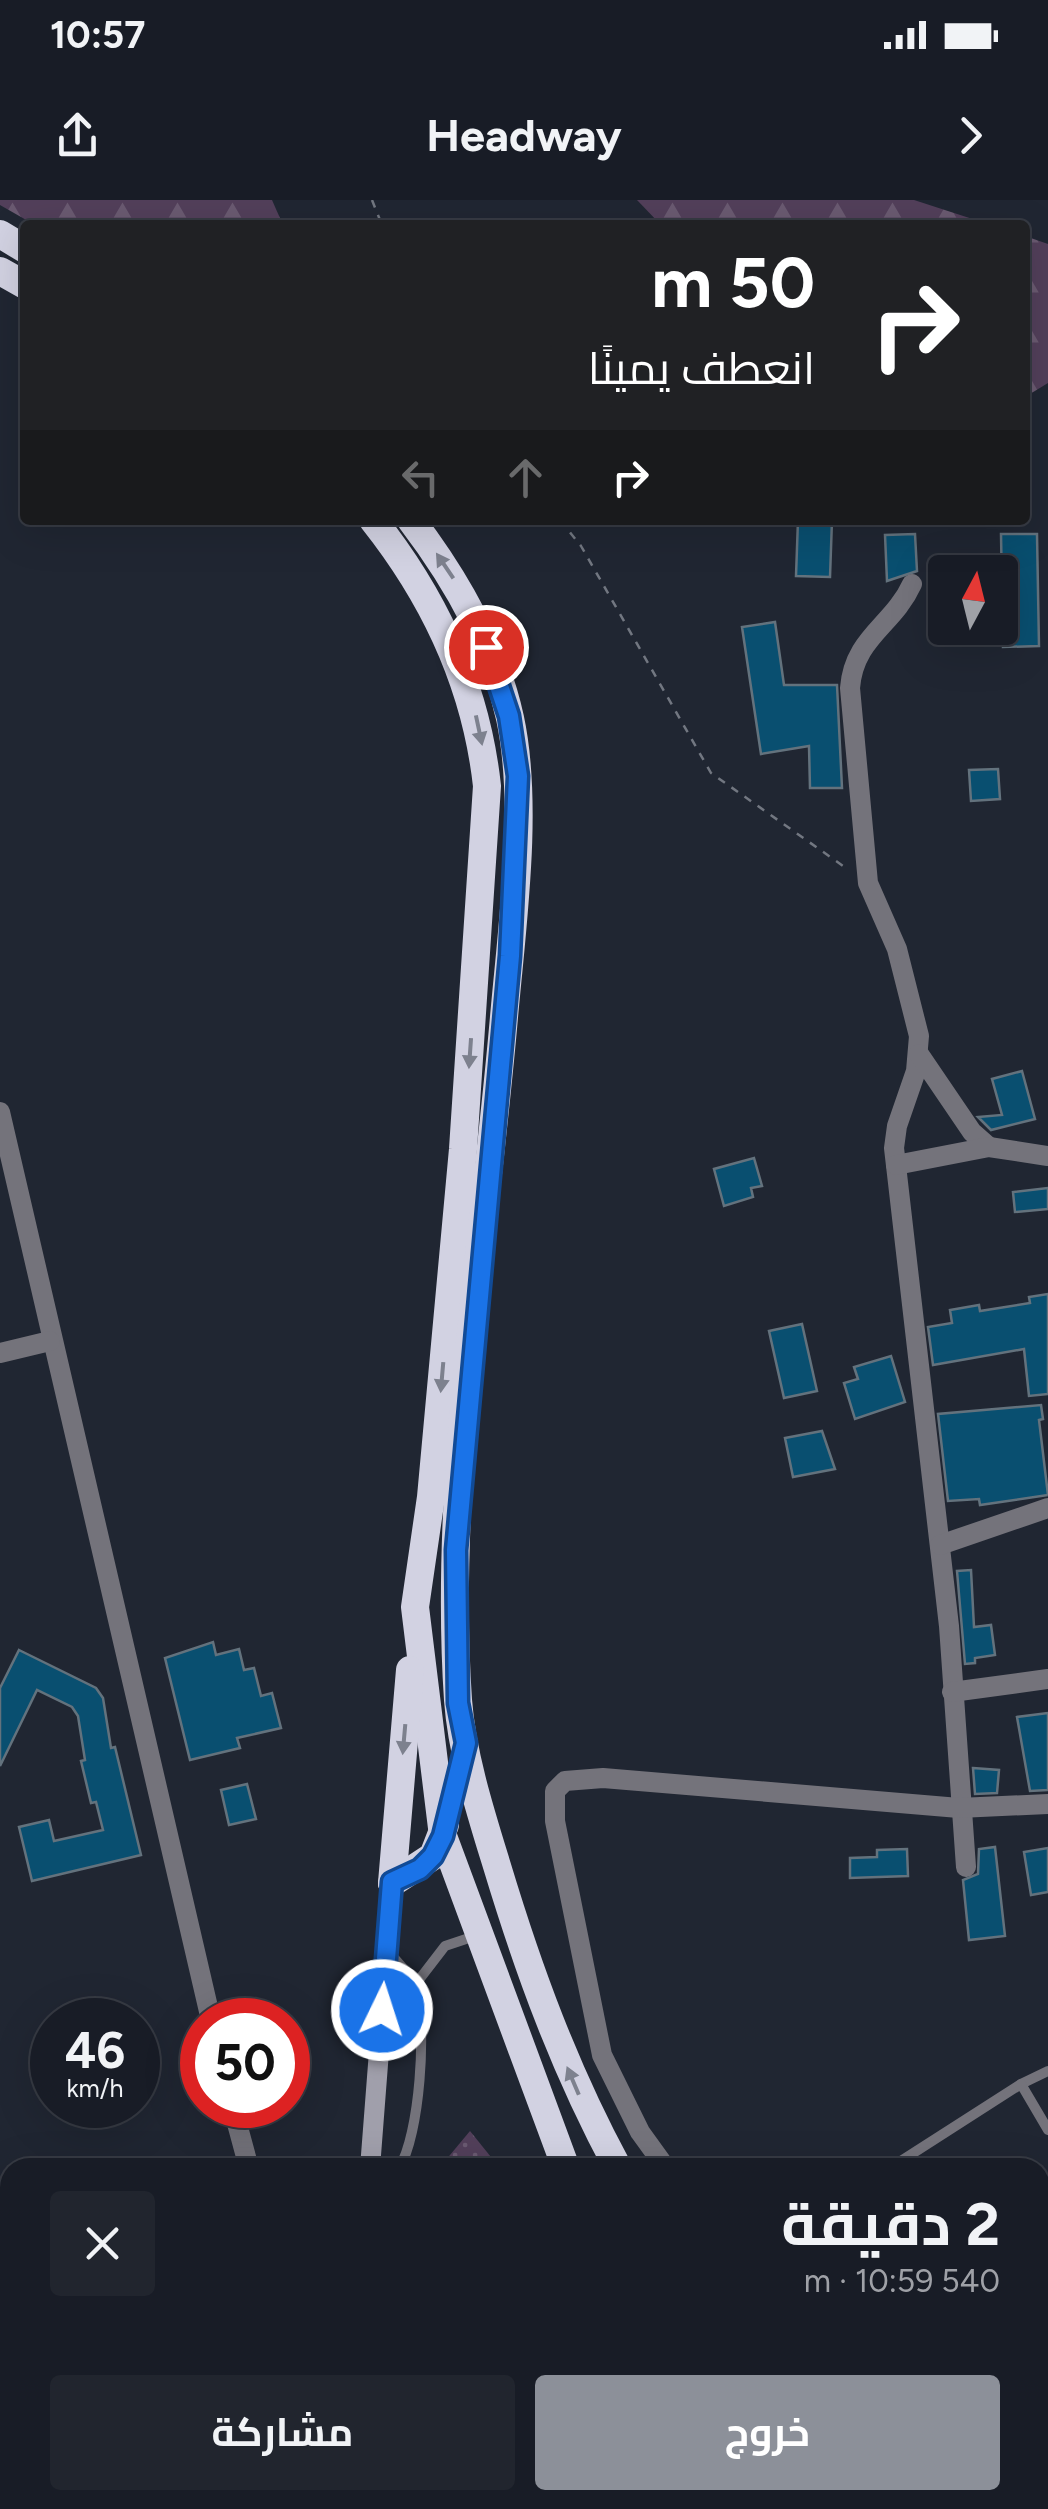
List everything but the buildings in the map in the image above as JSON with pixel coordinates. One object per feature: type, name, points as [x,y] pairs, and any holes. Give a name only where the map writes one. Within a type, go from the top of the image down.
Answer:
[{"type":"highway","points":[[376,525],[410,566],[455,653],[481,729],[487,786],[464,1149],[431,1498],[415,1608],[392,1882],[420,1869],[443,1836],[466,1743]]},
{"type":"highway","points":[[416,525],[452,574],[486,647],[509,716],[518,776],[510,956],[456,1550],[458,1703],[483,1820],[534,1985],[578,2094],[613,2158]]},
{"type":"highway","points":[[415,1608],[443,1836],[563,2158]]},
{"type":"main road","points":[[371,2158],[392,1882]]},
{"type":"street","points":[[912,584],[852,664],[856,781],[868,883],[911,990],[919,1054],[896,1126],[896,1165],[940,1545],[966,1867]]},
{"type":"street","points":[[919,1054],[972,1132],[989,1147]]},
{"type":"street","points":[[0,1112],[205,1998]]},
{"type":"street","points":[[896,1165],[989,1147],[1048,1156]]},
{"type":"street","points":[[0,1353],[50,1341]]},
{"type":"street","points":[[940,1545],[1048,1508]]},
{"type":"street","points":[[952,1692],[1048,1679]]},
{"type":"street","points":[[659,2158],[640,2132],[602,2055],[555,1821],[555,1791],[565,1782],[603,1778],[959,1808],[1048,1804]]},
{"type":"street","points":[[238,2128],[245,2158]]},
{"type":"lane","points":[[415,1985],[445,1946],[478,1934]]},
{"type":"lane","points":[[386,1948],[415,1985],[421,2024],[414,2123],[402,2158]]},
{"type":"lane","points":[[906,2158],[1048,2071]]},
{"type":"lane","points":[[1021,2084],[1048,2130]]},
{"type":"path","points":[[564,525],[581,546],[711,773],[868,883]]},
{"type":"green space","points":[[0,200],[272,200],[281,220],[26,220],[0,205]]},
{"type":"green space","points":[[637,200],[914,200],[976,220],[656,220]]},
{"type":"green space","points":[[1030,238],[1048,244],[1048,383],[1030,394]]},
{"type":"green space","points":[[470,2131],[492,2158],[448,2158]]},
{"type":"route","points":[[382,2010],[392,1882],[420,1869],[433,1856],[443,1836],[466,1743],[458,1703],[456,1550],[461,1460],[510,956],[518,776],[509,716],[486,647]]}]
